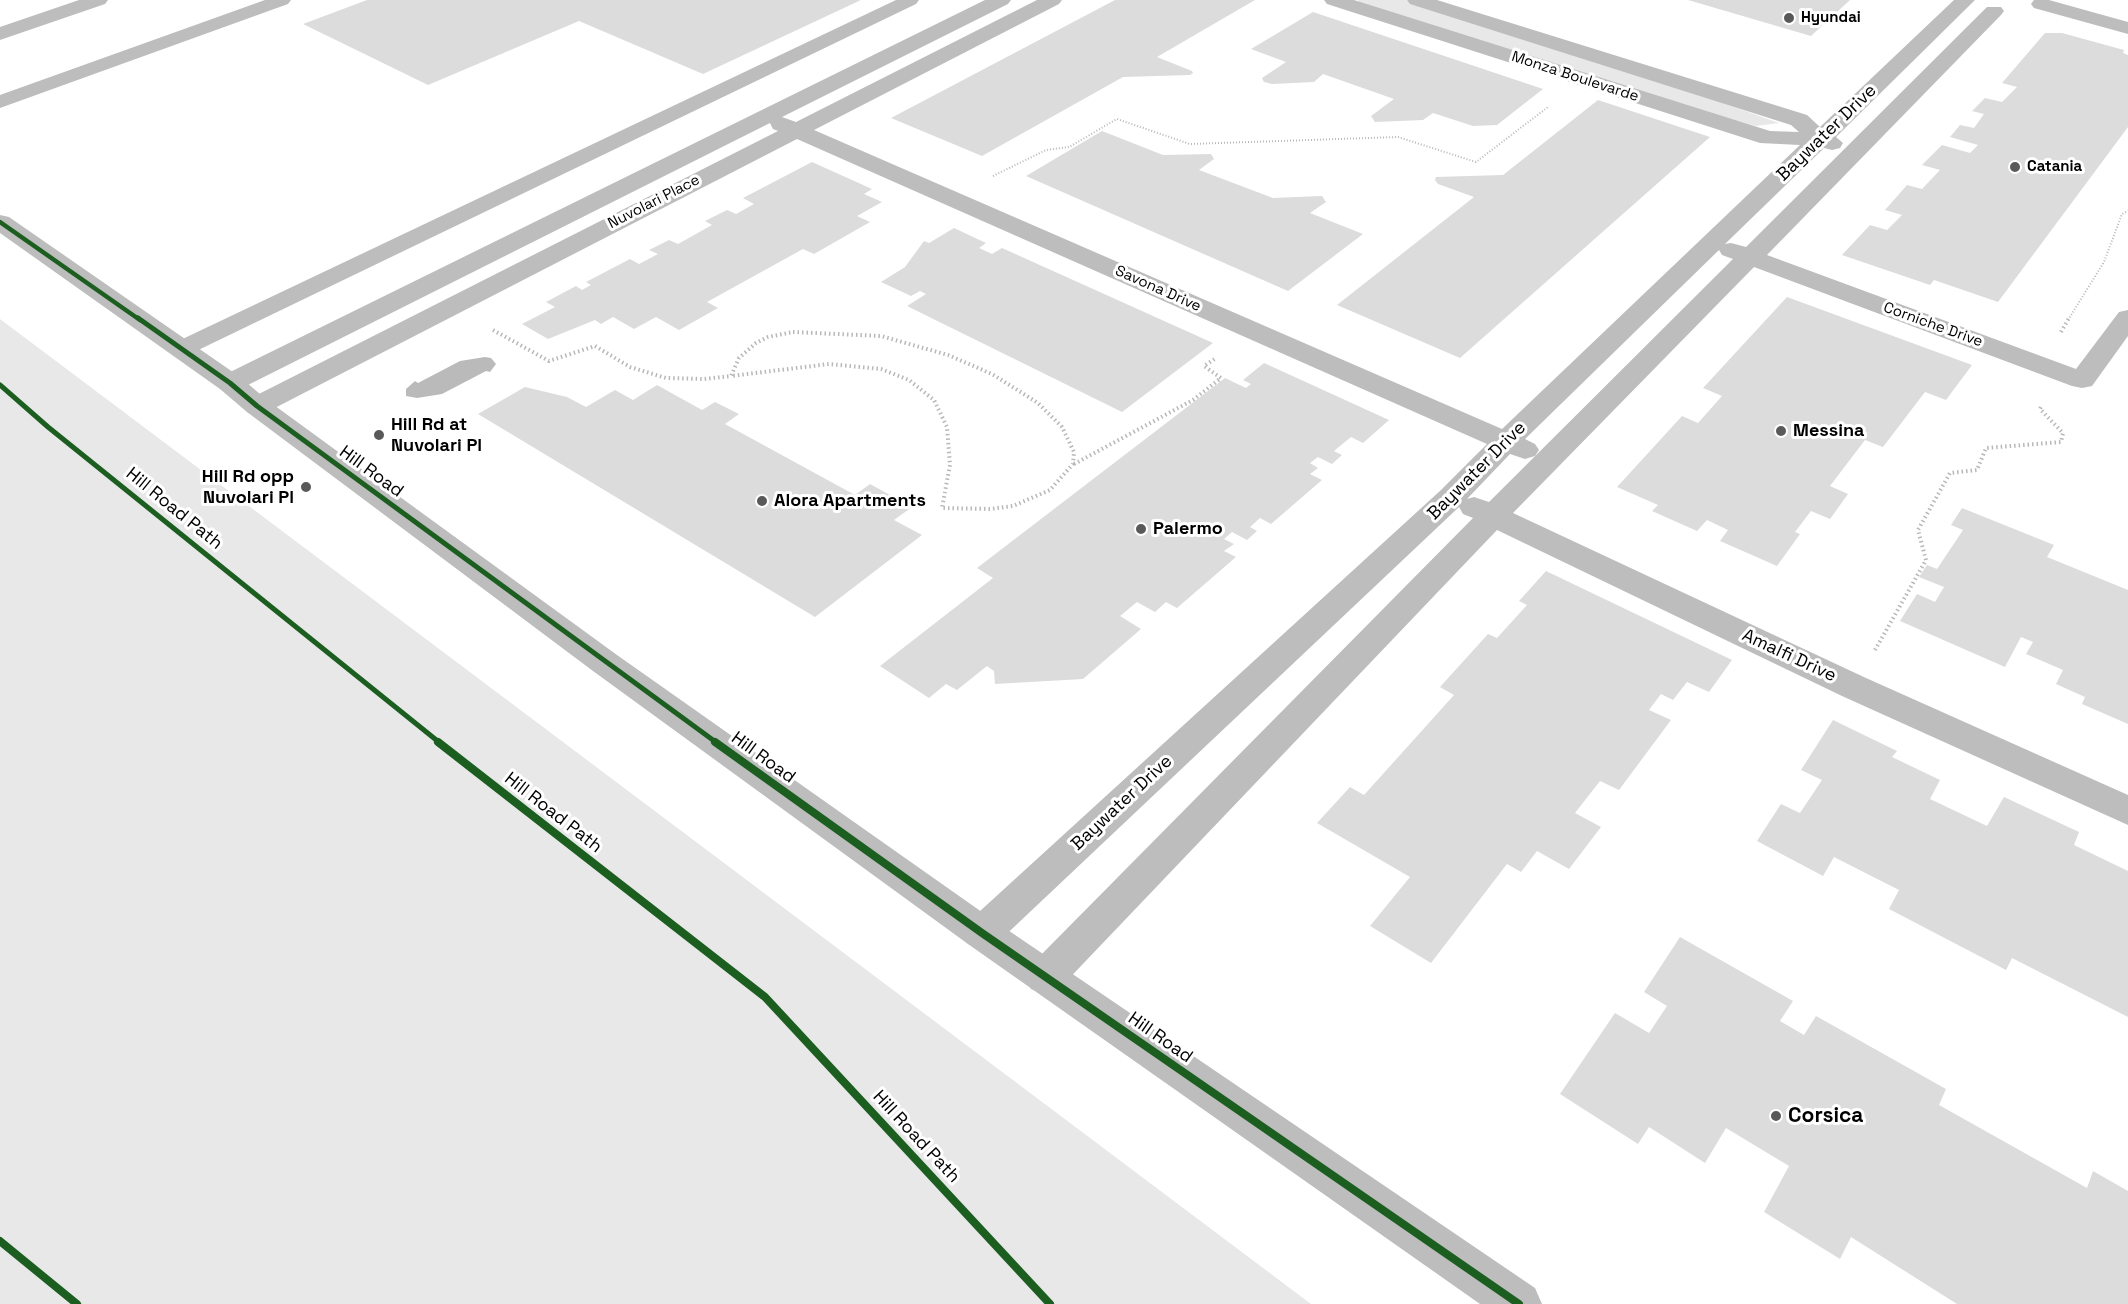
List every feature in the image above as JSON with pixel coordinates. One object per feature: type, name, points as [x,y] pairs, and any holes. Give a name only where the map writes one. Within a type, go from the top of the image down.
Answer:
[{"type":"street","points":[[0,34],[98,0]]},
{"type":"street","name":"Nuvolari Place","points":[[230,383],[1001,0]]},
{"type":"street","name":"Nuvolari Place","points":[[258,406],[1052,0]]},
{"type":"street","name":"Monza Boulevarde","points":[[1334,0],[1768,138],[1819,139],[1854,151]]},
{"type":"street","name":"Monza Boulevarde","points":[[1417,0],[1799,120],[1819,139]]},
{"type":"street","points":[[1965,0],[2009,12],[2030,12],[2040,2],[2128,28]]},
{"type":"street","name":"Baywater Drive","points":[[982,933],[1452,497],[1506,441],[1965,0]]},
{"type":"street","name":"Baywater Drive","points":[[1045,977],[1749,256],[1854,151],[2009,12]]},
{"type":"street","name":"Savona Drive","points":[[766,118],[1549,461]]},
{"type":"street","name":"Hill Road","points":[[0,222],[230,383],[605,663],[982,933],[1520,1304]]},
{"type":"street","name":"Corniche Drive","points":[[1712,243],[2082,380],[2128,318]]},
{"type":"street","name":"Amalfi Drive","points":[[1452,497],[1854,687],[2128,811]]},
{"type":"lane","points":[[0,102],[282,0]]},
{"type":"lane","points":[[181,349],[910,0]]},
{"type":"path","points":[[951,198],[1046,150],[1069,147],[1118,119],[1190,144],[1398,137],[1476,162],[1532,119]]},
{"type":"path","points":[[2041,366],[2104,262],[2121,214],[2128,211]]},
{"type":"path","points":[[450,307],[549,361],[595,346],[630,367],[658,376],[704,380],[790,367],[848,364],[880,369],[909,380],[934,400],[947,427],[950,465],[942,508],[990,509],[1013,506],[1050,490],[1073,464],[1193,400],[1221,378],[1204,366],[1258,333]]},
{"type":"path","points":[[731,376],[739,357],[756,343],[768,337],[793,332],[881,336],[948,355],[992,374],[1038,404],[1062,427],[1074,452],[1073,464]]},
{"type":"path","points":[[1854,687],[1926,560],[1918,530],[1950,473],[1977,470],[1986,448],[2061,442],[2063,433],[2040,409],[2043,402]]},
{"type":"shaded area","points":[[1357,0],[1406,0],[1642,74],[1779,123],[1756,126],[1656,99],[1368,8]]},
{"type":"shaded area","points":[[0,319],[1311,1304],[0,1304]]},
{"type":"shaded area","points":[[491,358],[496,364],[490,372],[486,371],[442,394],[417,398],[406,396],[406,389],[415,381],[418,383],[460,361]]},
{"type":"building","points":[[367,0],[861,0],[703,74],[579,21],[428,85],[303,24]]},
{"type":"building","points":[[1115,0],[1255,0],[1157,57],[1192,71],[1190,75],[1123,77],[982,156],[891,118]]},
{"type":"building","name":"Hyundai","points":[[1688,0],[1850,0],[1811,36]]},
{"type":"building","points":[[1313,12],[1543,89],[1497,125],[1473,126],[1433,113],[1423,120],[1375,122],[1371,116],[1394,99],[1323,74],[1314,82],[1272,84],[1264,82],[1262,78],[1286,62],[1251,49]]},
{"type":"building","name":"Catania","points":[[2045,33],[2062,33],[2124,50],[2123,53],[2128,55],[2128,127],[1998,302],[1934,280],[1930,285],[1842,255],[1870,225],[1887,230],[1902,215],[1885,210],[1907,185],[1922,189],[1940,170],[1922,165],[1942,145],[1970,153],[1978,145],[1950,137],[1960,125],[1974,128],[1984,114],[1972,111],[1985,98],[2002,102],[2017,87],[2002,83]]},
{"type":"building","points":[[1598,100],[1710,137],[1460,358],[1337,305],[1474,197],[1438,184],[1436,177],[1503,175]]},
{"type":"building","points":[[1102,131],[1163,155],[1211,154],[1214,159],[1199,170],[1273,198],[1322,196],[1326,202],[1310,213],[1363,234],[1288,291],[1026,176]]},
{"type":"building","points":[[812,162],[872,189],[864,194],[882,202],[857,216],[870,222],[814,254],[803,249],[707,302],[718,308],[679,330],[656,317],[634,329],[613,317],[601,324],[595,320],[548,339],[522,324],[555,307],[546,302],[576,286],[582,290],[591,285],[586,282],[630,259],[639,264],[658,254],[649,250],[669,240],[678,244],[712,225],[705,221],[727,210],[736,214],[754,204],[743,198]]},
{"type":"building","points":[[954,228],[986,243],[979,248],[992,254],[1002,248],[1213,343],[1122,412],[907,306],[926,294],[920,291],[911,296],[881,282],[905,267],[924,241],[929,243]]},
{"type":"building","name":"Messina","points":[[1787,297],[1972,365],[1946,400],[1925,392],[1883,447],[1865,440],[1830,486],[1848,494],[1830,519],[1811,511],[1795,532],[1800,534],[1777,566],[1720,541],[1728,530],[1707,520],[1697,531],[1652,511],[1658,505],[1617,487],[1682,416],[1698,423],[1722,396],[1703,388]]},
{"type":"building","name":"Palermo","points":[[1264,363],[1389,420],[1363,443],[1351,437],[1334,451],[1342,455],[1332,464],[1318,457],[1310,463],[1318,468],[1310,474],[1322,480],[1271,524],[1260,518],[1250,527],[1257,531],[1247,540],[1232,532],[1224,539],[1234,544],[1224,551],[1236,557],[1177,608],[1166,602],[1155,612],[1137,602],[1120,616],[1141,629],[1083,679],[995,684],[994,671],[987,666],[957,690],[946,684],[929,698],[880,666],[993,578],[977,568],[1225,378],[1246,388],[1251,384],[1243,380]]},
{"type":"building","name":"Alora Apartments","points":[[657,385],[702,410],[715,402],[739,414],[725,424],[855,495],[870,484],[912,507],[894,520],[922,535],[815,617],[478,414],[525,387],[567,397],[586,407],[615,390],[633,400]]},
{"type":"building","points":[[1962,508],[2054,545],[2047,557],[2128,590],[2128,724],[2082,704],[2085,697],[2056,684],[2063,670],[2026,654],[2033,642],[2021,637],[2005,667],[1900,621],[1917,594],[1935,602],[1944,587],[1919,577],[1927,565],[1937,569],[1963,530],[1951,525]]},
{"type":"building","points":[[1546,571],[1732,660],[1709,692],[1687,682],[1673,700],[1661,694],[1649,710],[1671,720],[1619,790],[1600,781],[1575,813],[1601,827],[1569,869],[1537,851],[1521,872],[1507,864],[1431,963],[1370,926],[1410,877],[1317,823],[1350,787],[1364,795],[1454,695],[1440,687],[1488,634],[1497,638],[1527,605],[1519,601]]},
{"type":"building","points":[[1833,720],[1897,751],[1892,757],[1940,780],[1930,799],[1987,826],[2004,797],[2079,832],[2074,845],[2128,871],[2128,1017],[2012,958],[2006,970],[1889,909],[1899,890],[1834,857],[1823,876],[1757,841],[1781,804],[1800,813],[1822,780],[1801,770]]},
{"type":"building","name":"Corsica","points":[[1680,937],[1793,1001],[1780,1021],[1804,1035],[1816,1016],[1946,1089],[1939,1105],[2087,1188],[2093,1171],[2128,1191],[2128,1304],[1957,1304],[1851,1237],[1840,1259],[1764,1212],[1789,1166],[1726,1128],[1705,1163],[1649,1127],[1638,1144],[1560,1094],[1615,1013],[1649,1033],[1667,1006],[1644,992]]},
{"type":"cycle path","points":[[0,222],[230,383],[257,406],[605,663],[982,933],[1519,1304]]},
{"type":"cycle path","name":"Hill Road Path","points":[[0,385],[48,427],[493,786],[765,997],[1050,1304]]},
{"type":"cycle path","points":[[0,1241],[77,1304]]},
{"type":"place","name":"Hyundai","points":[[1789,18]]},
{"type":"place","name":"Catania","points":[[2015,167]]},
{"type":"place","name":"Messina","points":[[1781,431]]},
{"type":"place","name":"Hill Rd at Nuvolari Pl","points":[[379,435]]},
{"type":"place","name":"Hill Rd opp Nuvolari Pl","points":[[306,487]]},
{"type":"place","name":"Alora Apartments","points":[[762,501]]},
{"type":"place","name":"Palermo","points":[[1141,529]]},
{"type":"place","name":"Corsica","points":[[1776,1116]]}]
